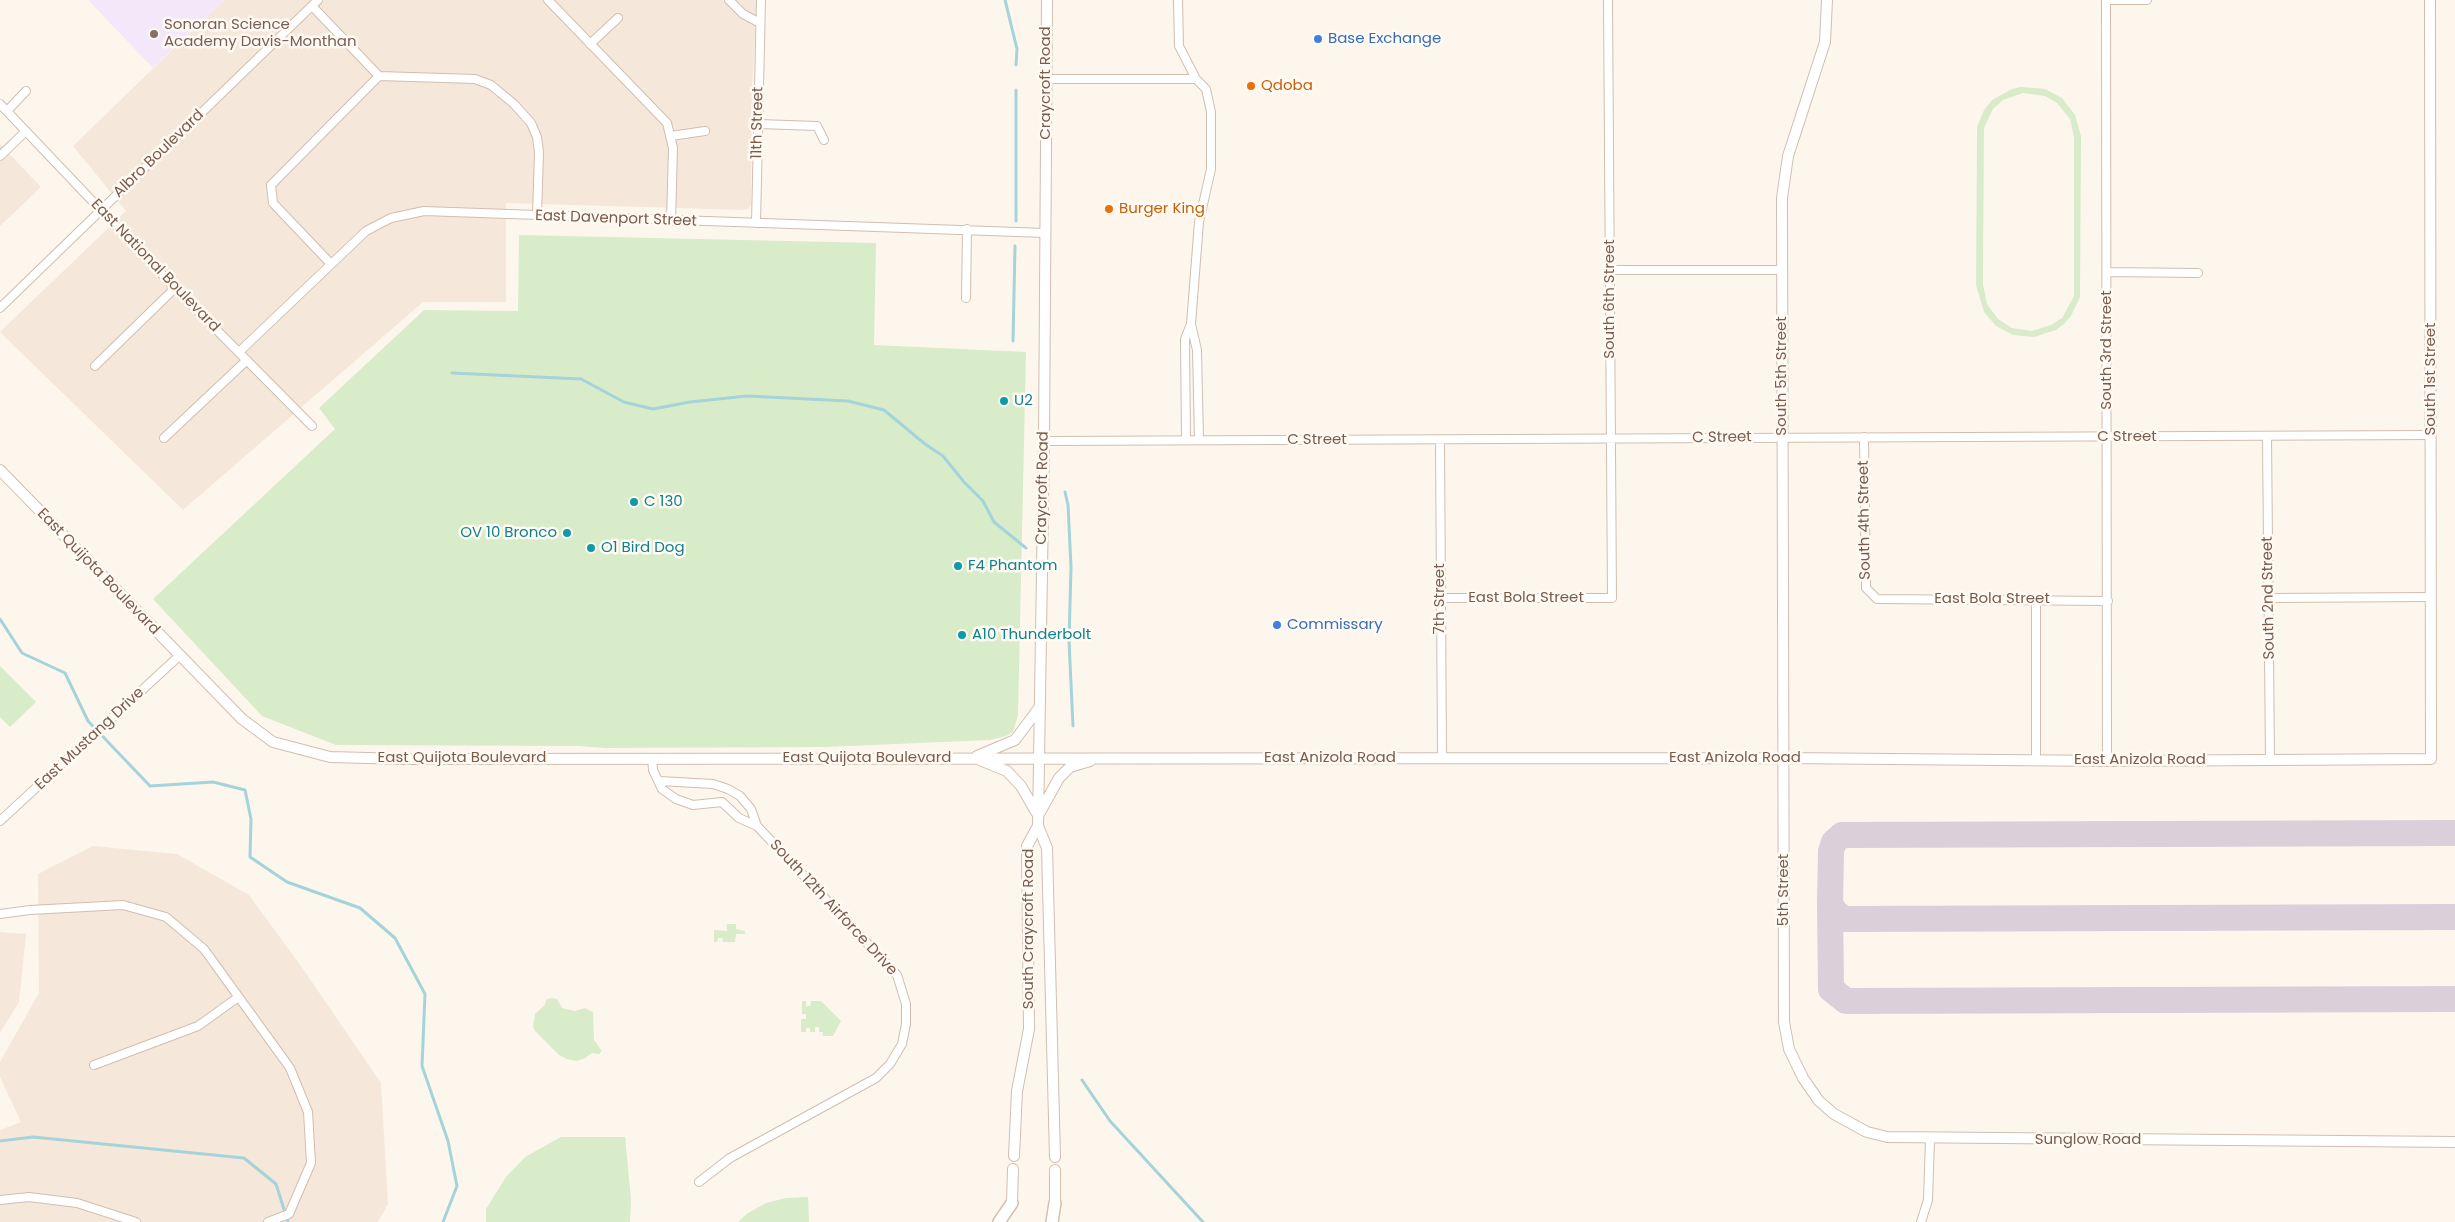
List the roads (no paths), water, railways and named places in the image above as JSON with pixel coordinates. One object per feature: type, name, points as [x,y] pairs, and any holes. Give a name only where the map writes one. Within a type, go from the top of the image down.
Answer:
[{"type":"main road","points":[[999,1222],[1012,1203]]},
{"type":"main road","points":[[1052,1222],[1054,1203]]},
{"type":"street","name":"Albro Boulevard","points":[[0,308],[318,0]]},
{"type":"street","points":[[548,0],[667,124],[673,148],[671,221]]},
{"type":"street","points":[[729,0],[743,14],[760,23]]},
{"type":"street","name":"11th Street","points":[[756,223],[762,0]]},
{"type":"street","name":"Craycroft Road","points":[[1038,821],[1044,441],[1047,0]]},
{"type":"street","points":[[1178,0],[1179,46],[1196,79],[1206,89],[1211,105],[1211,169],[1197,237],[1190,324],[1185,339],[1186,440]]},
{"type":"street","name":"South 6th Street","points":[[1608,0],[1612,598]]},
{"type":"street","name":"South 5th Street","points":[[1784,758],[1782,198],[1788,156],[1824,42],[1827,0]]},
{"type":"street","points":[[2106,0],[2147,0]]},
{"type":"street","name":"South 3rd Street","points":[[2106,0],[2108,272],[2107,761]]},
{"type":"street","name":"South 1st Street","points":[[2430,0],[2431,759]]},
{"type":"street","points":[[312,6],[379,76],[475,80],[498,89],[531,123],[538,137],[537,216]]},
{"type":"street","points":[[590,44],[618,18]]},
{"type":"street","points":[[331,264],[273,203],[271,185],[379,76]]},
{"type":"street","points":[[1046,79],[1196,79]]},
{"type":"street","points":[[7,112],[26,91]]},
{"type":"street","name":"East National Boulevard","points":[[0,104],[175,288],[312,426]]},
{"type":"street","points":[[759,124],[817,126],[824,140]]},
{"type":"street","points":[[0,156],[26,131]]},
{"type":"street","points":[[671,136],[705,131]]},
{"type":"street","name":"East Davenport Street","points":[[239,352],[366,231],[382,222],[404,214],[424,211],[1045,233]]},
{"type":"street","points":[[966,298],[967,229]]},
{"type":"street","points":[[1611,270],[1782,270]]},
{"type":"street","points":[[2108,272],[2198,273]]},
{"type":"street","points":[[95,366],[175,288]]},
{"type":"street","points":[[1190,324],[1197,350],[1199,440]]},
{"type":"street","points":[[164,438],[247,360]]},
{"type":"street","name":"C Street","points":[[1044,441],[2431,435]]},
{"type":"street","name":"South 2nd Street","points":[[2267,436],[2270,760]]},
{"type":"street","name":"South 4th Street","points":[[1864,437],[1866,588],[1877,599]]},
{"type":"street","name":"7th Street","points":[[1440,440],[1439,598],[1442,758]]},
{"type":"street","name":"East Quijota Boulevard","points":[[0,470],[242,719],[273,742],[330,757],[403,760],[1038,758]]},
{"type":"street","points":[[2269,598],[2431,597]]},
{"type":"street","name":"East Bola Street","points":[[1439,598],[1612,598]]},
{"type":"street","name":"East Bola Street","points":[[1877,599],[2108,601]]},
{"type":"street","points":[[2036,599],[2036,760]]},
{"type":"street","name":"East Mustang Drive","points":[[0,821],[179,656]]},
{"type":"street","points":[[974,758],[1015,740],[1039,708]]},
{"type":"street","name":"South 12th Airforce Drive","points":[[652,758],[653,770],[662,789],[685,803],[702,805],[722,802],[739,818],[757,826],[897,975],[906,1004],[906,1024],[902,1044],[890,1064],[876,1078],[730,1158],[699,1182]]},
{"type":"street","points":[[974,758],[1007,771],[1021,786],[1038,821]]},
{"type":"street","name":"East Anizola Road","points":[[1038,758],[1784,758],[2107,761],[2431,759]]},
{"type":"street","points":[[1038,821],[1059,778],[1070,767],[1098,758]]},
{"type":"street","name":"5th Street","points":[[1784,758],[1784,1022]]},
{"type":"street","name":"South 12th Airforce Drive","points":[[660,782],[713,784],[728,789],[740,796],[751,809],[757,826]]},
{"type":"street","name":"South Craycroft Road","points":[[1014,1156],[1017,1090],[1029,1029],[1030,979],[1027,846],[1038,821]]},
{"type":"street","name":"South Craycroft Road","points":[[1038,821],[1047,848],[1055,1157]]},
{"type":"street","points":[[0,914],[123,904],[166,917],[204,949],[290,1068],[308,1112],[311,1163],[289,1214],[268,1222]]},
{"type":"street","points":[[94,1065],[198,1026],[238,998]]},
{"type":"street","name":"Sunglow Road","points":[[1784,1022],[1789,1049],[1803,1078],[1819,1101],[1848,1124],[1887,1137],[1930,1139],[2455,1142]]},
{"type":"street","points":[[1921,1222],[1928,1200],[1930,1139]]},
{"type":"street","points":[[1012,1203],[1013,1170]]},
{"type":"street","points":[[1054,1203],[1055,1170]]},
{"type":"street","points":[[0,1200],[29,1197],[77,1203],[136,1222]]},
{"type":"waterway","points":[[1005,0],[1017,49],[1016,65]]},
{"type":"waterway","points":[[1016,90],[1016,221]]},
{"type":"waterway","points":[[1013,341],[1015,246]]},
{"type":"waterway","points":[[452,373],[581,379],[624,402],[653,409],[690,402],[747,396],[848,401],[884,410],[925,444],[943,456],[964,482],[983,501],[994,522],[1026,548]]},
{"type":"waterway","points":[[1065,492],[1068,505],[1071,567],[1069,641],[1073,726]]},
{"type":"waterway","points":[[0,619],[22,653],[65,673],[88,721],[150,786],[213,782],[245,790],[251,819],[250,857],[287,882],[360,908],[395,938],[425,994],[422,1066],[448,1141],[457,1186],[443,1222]]},
{"type":"waterway","points":[[1082,1080],[1110,1121],[1203,1222]]},
{"type":"waterway","points":[[0,1141],[33,1137],[244,1158],[276,1184],[288,1222]]},
{"type":"place","name":"Sonoran Science Academy Davis-Monthan","points":[[154,34]]},
{"type":"place","name":"Base Exchange","points":[[1318,39]]},
{"type":"place","name":"Qdoba","points":[[1251,86]]},
{"type":"place","name":"Burger King","points":[[1109,209]]},
{"type":"place","name":"U2","points":[[1004,401]]},
{"type":"place","name":"C 130","points":[[634,502]]},
{"type":"place","name":"OV 10 Bronco","points":[[567,533]]},
{"type":"place","name":"O1 Bird Dog","points":[[591,548]]},
{"type":"place","name":"F4 Phantom","points":[[958,566]]},
{"type":"place","name":"Commissary","points":[[1277,625]]},
{"type":"place","name":"A10 Thunderbolt","points":[[962,635]]}]
